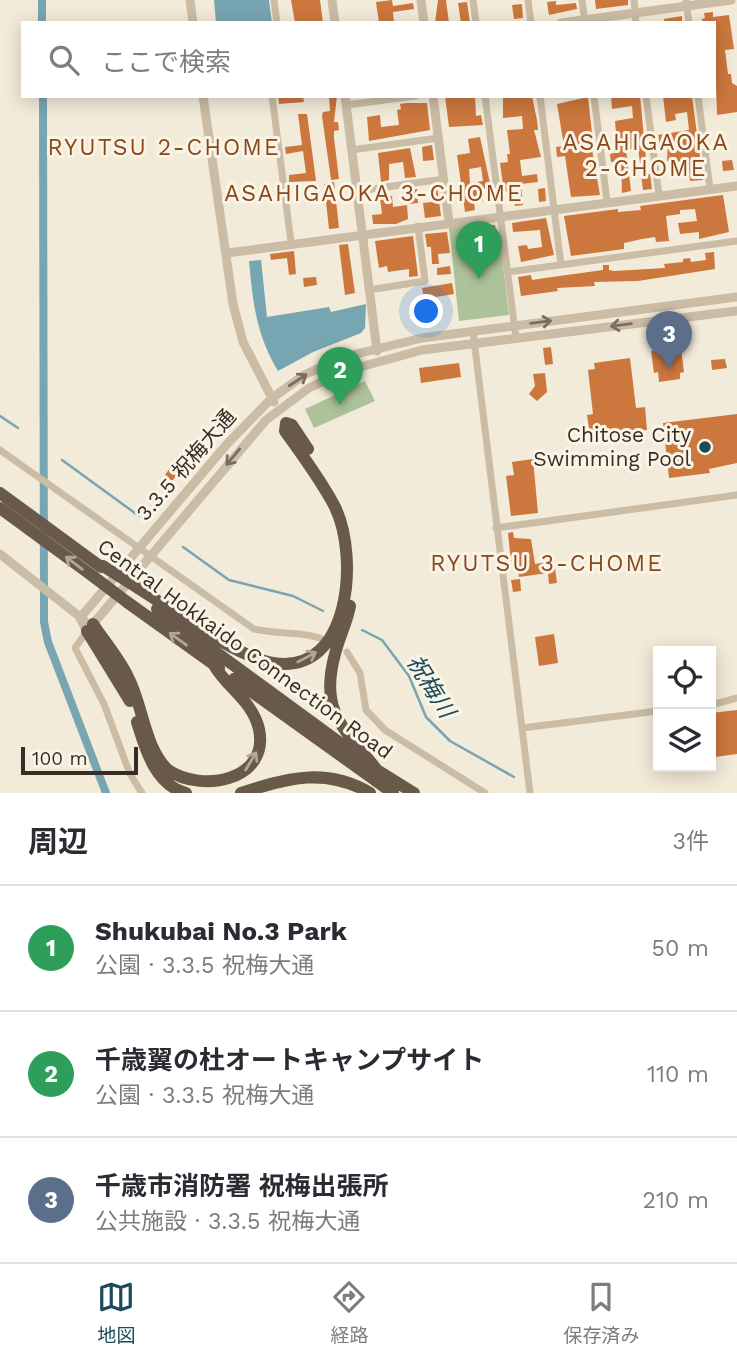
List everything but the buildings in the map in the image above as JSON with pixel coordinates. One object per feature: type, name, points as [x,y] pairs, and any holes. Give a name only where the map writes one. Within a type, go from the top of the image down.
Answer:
[{"type":"highway","points":[[133,594],[246,654],[271,663],[293,664],[314,655],[329,639],[342,612],[347,586],[345,538],[335,508],[285,431],[286,423],[292,425],[324,474],[349,528],[356,570],[347,622],[329,678],[330,692],[334,714],[377,770]]},
{"type":"highway","name":"Central Hokkaido Connection Road","points":[[0,493],[89,558],[99,570]]},
{"type":"highway","name":"Central Hokkaido Connection Road","points":[[0,508],[54,548],[99,570],[377,770],[414,793]]},
{"type":"highway","name":"Central Hokkaido Connection Road","points":[[133,594],[214,664],[393,793]]},
{"type":"highway","points":[[87,624],[129,677],[161,761],[180,780],[200,786],[220,786],[239,778],[251,765],[260,747],[259,730],[252,709],[222,679],[214,664]]},
{"type":"highway","points":[[87,624],[129,698],[146,751],[159,776],[186,793]]},
{"type":"highway","points":[[241,793],[301,776],[320,775],[370,793]]},
{"type":"street","points":[[190,0],[193,21]]},
{"type":"street","points":[[274,0],[277,21]]},
{"type":"street","points":[[334,0],[335,21]]},
{"type":"street","points":[[421,0],[424,21]]},
{"type":"street","points":[[473,0],[476,21]]},
{"type":"street","points":[[528,0],[531,21]]},
{"type":"street","points":[[582,0],[585,21],[636,18],[686,3],[731,0]]},
{"type":"street","points":[[634,0],[636,18]]},
{"type":"street","points":[[686,3],[689,21]]},
{"type":"street","points":[[203,98],[233,304],[243,342],[286,423]]},
{"type":"street","points":[[272,98],[291,242]]},
{"type":"street","points":[[379,359],[345,101],[388,98]]},
{"type":"street","points":[[433,98],[449,222]]},
{"type":"street","points":[[485,98],[516,338]]},
{"type":"street","points":[[540,98],[561,265]]},
{"type":"street","points":[[594,98],[607,202]]},
{"type":"street","points":[[646,98],[659,195]]},
{"type":"street","points":[[698,98],[710,189]]},
{"type":"street","points":[[351,150],[439,138]]},
{"type":"street","points":[[357,191],[444,179]]},
{"type":"street","points":[[227,253],[362,232],[737,186]]},
{"type":"street","points":[[369,289],[425,281],[418,226]]},
{"type":"street","points":[[508,272],[737,241]]},
{"type":"street","name":"3.3.5 祝梅大通","points":[[87,624],[138,547],[227,444],[271,399],[304,375],[344,357],[377,348],[515,325],[737,297]]},
{"type":"street","name":"3.3.5 祝梅大通","points":[[87,624],[150,557],[239,449],[279,410],[309,388],[379,359],[422,350],[737,311]]},
{"type":"street","points":[[473,332],[530,793]]},
{"type":"street","points":[[0,450],[254,629],[276,635],[303,633],[320,638]]},
{"type":"street","points":[[496,528],[737,495]]},
{"type":"street","points":[[0,554],[87,624],[75,648],[104,704],[130,774],[142,793]]},
{"type":"street","points":[[347,652],[360,673],[366,710],[385,730],[485,793]]},
{"type":"street","points":[[716,704],[737,698]]},
{"type":"street","points":[[522,728],[653,712]]},
{"type":"green space","points":[[466,225],[468,235],[478,235],[480,243],[500,240],[509,315],[459,321],[449,228]]},
{"type":"green space","points":[[365,381],[375,401],[314,428],[305,409]]},
{"type":"water","points":[[214,0],[269,0],[272,21],[216,21]]},
{"type":"water","points":[[261,260],[267,317],[329,307],[331,312],[366,304],[365,328],[361,333],[313,352],[278,371],[260,331],[254,305],[249,261]]},
{"type":"waterway","points":[[42,0],[42,21]]},
{"type":"waterway","name":"祝梅川","points":[[43,98],[44,622],[48,642],[106,793]]},
{"type":"waterway","name":"祝梅川","points":[[0,416],[18,428]]},
{"type":"waterway","name":"祝梅川","points":[[62,460],[139,516]]},
{"type":"waterway","name":"祝梅川","points":[[183,547],[229,580],[293,596],[323,611]]},
{"type":"waterway","name":"祝梅川","points":[[362,630],[382,640],[409,676],[426,717],[450,741],[514,777]]},
{"type":"place","name":"Shukubai No.3 Park","points":[[479,279]]},
{"type":"place","name":"千歳市消防署 祝梅出張所","points":[[669,369]]},
{"type":"place","name":"千歳翼の杜オートキャンプサイト","points":[[340,405]]},
{"type":"place","name":"Chitose City Swimming Pool","points":[[705,447]]},
{"type":"district","name":"RYUTSU 2-CHOME","points":[[164,147]]},
{"type":"district","name":"ASAHIGAOKA 2-CHOME","points":[[646,155]]},
{"type":"district","name":"ASAHIGAOKA 3-CHOME","points":[[374,193]]},
{"type":"district","name":"RYUTSU 3-CHOME","points":[[547,563]]}]
